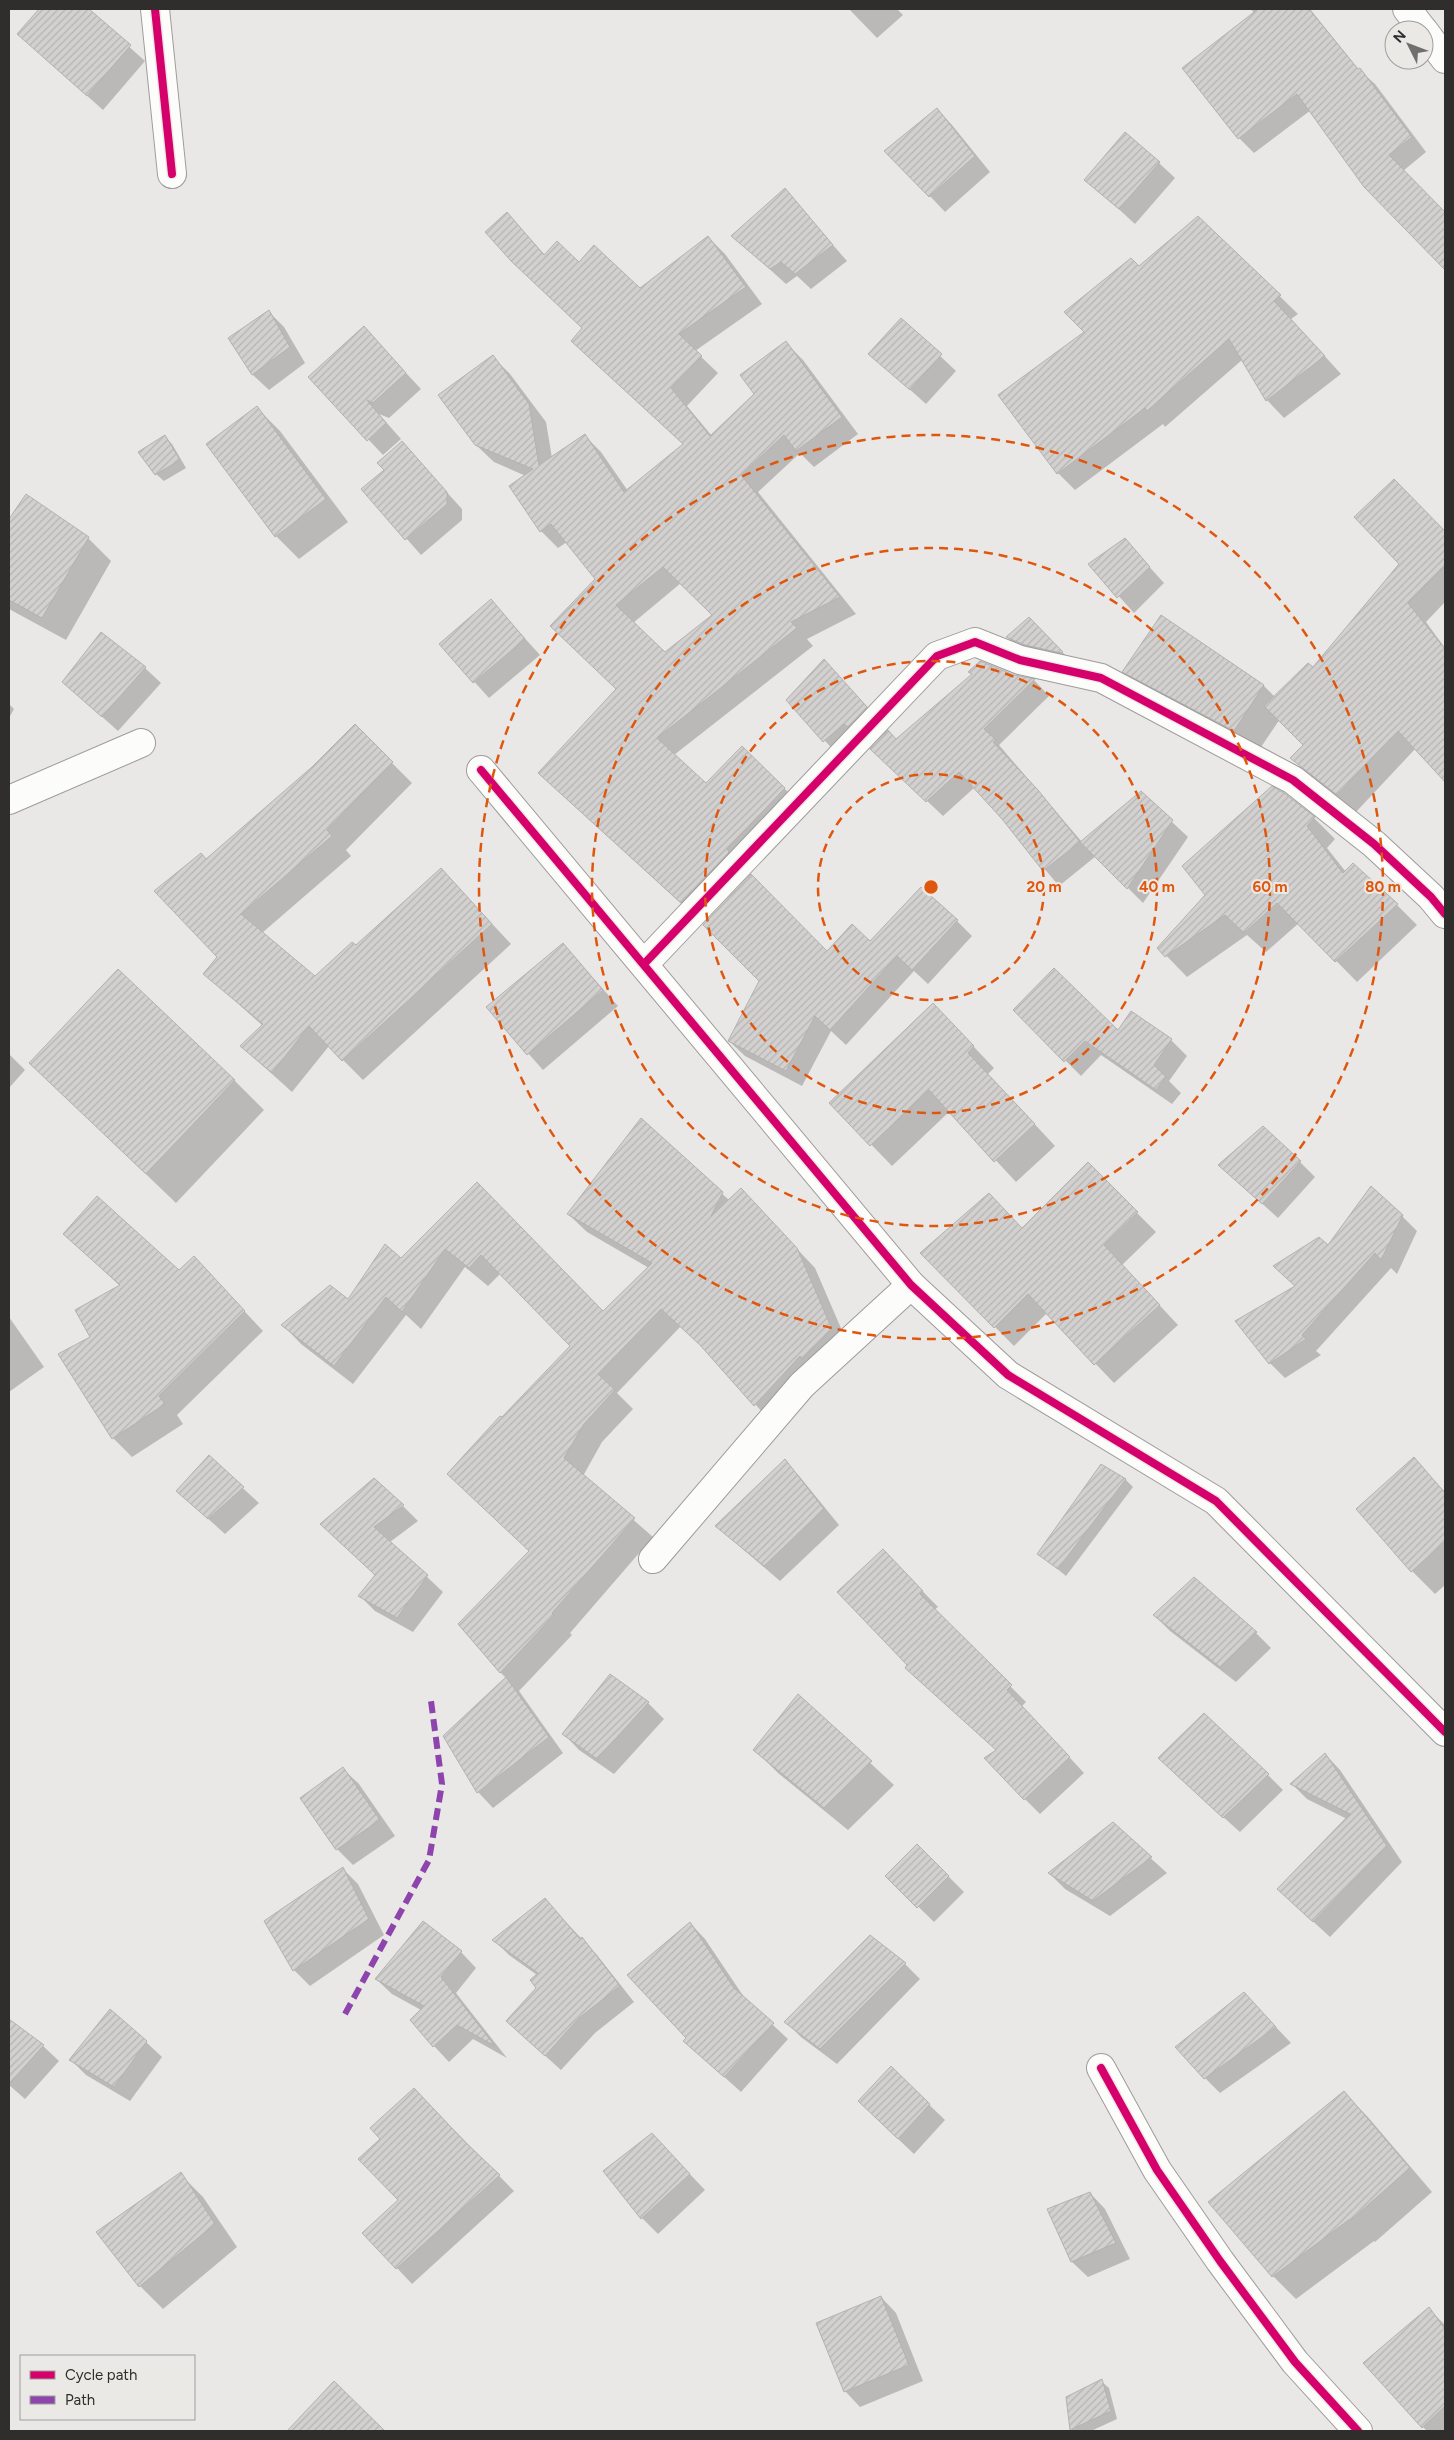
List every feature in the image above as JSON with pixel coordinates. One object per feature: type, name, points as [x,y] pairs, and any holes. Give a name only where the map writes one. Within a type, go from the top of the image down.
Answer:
[{"type":"street","points":[[155,9],[172,174]]},
{"type":"street","points":[[1407,9],[1416,20]]},
{"type":"street","points":[[1434,44],[1445,59]]},
{"type":"street","points":[[644,964],[937,656],[975,642],[1020,660],[1101,678],[1293,780],[1374,844],[1431,897],[1445,914]]},
{"type":"street","points":[[9,800],[140,743]]},
{"type":"street","points":[[481,770],[911,1285],[1008,1375],[1216,1501],[1445,1732]]},
{"type":"street","points":[[653,1559],[802,1385],[911,1285]]},
{"type":"street","points":[[1101,2068],[1157,2170],[1220,2261],[1295,2362],[1358,2431]]},
{"type":"building","points":[[39,9],[89,9],[131,45],[87,96],[17,34]]},
{"type":"building","points":[[1258,9],[1309,9],[1358,69],[1360,68],[1412,137],[1389,155],[1445,212],[1445,270],[1364,187],[1297,94],[1238,139],[1182,68]]},
{"type":"building","points":[[937,108],[975,156],[929,197],[884,151]]},
{"type":"building","points":[[1125,132],[1160,162],[1119,209],[1084,180]]},
{"type":"building","points":[[785,188],[833,245],[795,274],[781,262],[770,269],[731,236]]},
{"type":"building","points":[[507,212],[544,255],[557,241],[579,262],[594,245],[640,288],[708,236],[746,287],[679,334],[702,356],[671,388],[710,436],[754,394],[740,375],[786,341],[842,417],[796,451],[784,435],[741,475],[840,597],[791,622],[797,628],[657,738],[706,783],[742,746],[785,788],[727,849],[729,852],[681,903],[538,773],[616,689],[550,626],[595,579],[551,524],[540,532],[509,486],[533,469],[475,445],[438,395],[493,355],[529,404],[539,465],[585,434],[624,492],[683,444],[571,341],[582,328],[511,261],[485,232]],"holes":[[[663,567],[712,615],[665,652],[616,605]]]},
{"type":"building","points":[[1198,216],[1281,295],[1274,301],[1325,356],[1266,401],[1229,339],[1147,411],[1145,408],[1057,474],[998,395],[1084,332],[1064,312],[1131,258],[1139,266]]},
{"type":"building","points":[[269,310],[290,347],[252,375],[228,338]]},
{"type":"building","points":[[901,318],[942,354],[910,390],[868,354]]},
{"type":"building","points":[[364,326],[406,373],[373,403],[367,400],[386,423],[367,441],[308,377]]},
{"type":"building","points":[[257,406],[326,499],[275,537],[206,444]]},
{"type":"building","points":[[165,435],[180,460],[155,475],[138,452]]},
{"type":"building","points":[[402,441],[447,492],[447,504],[405,540],[361,489],[384,470],[377,463]]},
{"type":"building","points":[[1394,479],[1445,531],[1445,566],[1408,603],[1445,649],[1445,782],[1398,731],[1337,795],[1290,758],[1303,745],[1264,706],[1308,663],[1313,667],[1399,564],[1354,517]]},
{"type":"building","points":[[26,494],[89,537],[42,618],[9,600],[9,519]]},
{"type":"building","points":[[1125,538],[1150,567],[1117,598],[1088,564]]},
{"type":"building","points":[[491,599],[525,639],[473,683],[439,644]]},
{"type":"building","points":[[1161,615],[1264,685],[1234,731],[1122,672]]},
{"type":"building","points":[[1029,617],[1063,652],[1025,645],[1006,637]]},
{"type":"building","points":[[101,632],[146,667],[102,717],[62,682]]},
{"type":"building","points":[[824,659],[867,707],[848,727],[844,724],[823,742],[786,700]]},
{"type":"building","points":[[980,661],[1014,675],[1035,679],[984,729],[996,740],[993,742],[1038,790],[1080,842],[1043,871],[1002,819],[959,772],[926,802],[870,749],[888,730],[896,739],[972,674],[968,672]]},
{"type":"building","points":[[355,724],[393,762],[327,830],[332,836],[241,914],[315,976],[352,942],[356,945],[441,868],[492,924],[342,1061],[309,1026],[272,1073],[240,1046],[263,1024],[203,974],[217,957],[154,891],[201,853],[206,859],[312,767]]},
{"type":"building","points":[[1272,786],[1315,817],[1307,826],[1343,873],[1353,863],[1398,904],[1335,962],[1277,903],[1244,933],[1225,915],[1165,957],[1157,948],[1205,895],[1182,866]]},
{"type":"building","points":[[1141,791],[1173,820],[1127,889],[1080,842]]},
{"type":"building","points":[[751,874],[827,951],[852,924],[870,941],[921,887],[958,920],[912,970],[897,956],[830,1030],[815,1016],[786,1071],[728,1041],[759,981],[703,925]]},
{"type":"building","points":[[563,943],[603,990],[527,1055],[486,1007]]},
{"type":"building","points":[[1054,968],[1118,1030],[1131,1011],[1172,1039],[1154,1065],[1166,1077],[1156,1090],[1085,1041],[1064,1062],[1013,1010]]},
{"type":"building","points":[[118,969],[235,1080],[146,1174],[29,1063]]},
{"type":"building","points":[[933,1003],[974,1046],[968,1053],[1035,1124],[994,1162],[929,1090],[870,1146],[829,1103]]},
{"type":"building","points":[[641,1118],[723,1192],[711,1216],[741,1188],[797,1248],[832,1329],[802,1359],[800,1356],[754,1406],[700,1345],[661,1309],[598,1374],[615,1390],[584,1424],[564,1458],[635,1518],[552,1613],[554,1615],[500,1673],[458,1624],[529,1551],[447,1474],[500,1416],[502,1417],[570,1346],[481,1255],[469,1268],[445,1249],[402,1312],[386,1297],[334,1366],[281,1325],[330,1285],[348,1299],[385,1244],[401,1258],[477,1182],[603,1311],[652,1263],[567,1214]]},
{"type":"building","points":[[1263,1126],[1301,1161],[1262,1204],[1218,1165]]},
{"type":"building","points":[[1088,1162],[1138,1212],[1104,1245],[1160,1305],[1094,1365],[1028,1294],[994,1328],[920,1253],[989,1193],[1022,1228]]},
{"type":"building","points":[[1371,1186],[1403,1215],[1381,1260],[1375,1253],[1302,1335],[1306,1339],[1269,1364],[1235,1321],[1295,1286],[1273,1266],[1319,1237],[1328,1245]]},
{"type":"building","points":[[97,1196],[179,1270],[194,1256],[245,1311],[159,1396],[165,1404],[112,1439],[58,1354],[90,1337],[75,1310],[120,1285],[63,1234]]},
{"type":"building","points":[[209,1455],[244,1487],[208,1519],[176,1491]]},
{"type":"building","points":[[1414,1457],[1445,1493],[1445,1542],[1411,1572],[1356,1509]]},
{"type":"building","points":[[785,1459],[824,1509],[764,1566],[715,1526]]},
{"type":"building","points":[[1101,1464],[1126,1479],[1058,1569],[1037,1554]]},
{"type":"building","points":[[374,1478],[404,1505],[374,1527],[428,1575],[397,1618],[358,1596],[375,1575],[320,1524]]},
{"type":"building","points":[[883,1549],[923,1591],[920,1594],[1012,1685],[1007,1690],[1070,1757],[1024,1800],[984,1758],[996,1750],[905,1668],[907,1665],[837,1592]]},
{"type":"building","points":[[1194,1577],[1257,1632],[1220,1667],[1153,1615]]},
{"type":"building","points":[[610,1674],[649,1702],[597,1759],[562,1734]]},
{"type":"building","points":[[506,1677],[549,1737],[477,1793],[443,1736]]},
{"type":"building","points":[[798,1694],[872,1761],[824,1808],[753,1750]]},
{"type":"building","points":[[1204,1713],[1269,1774],[1223,1818],[1158,1758]]},
{"type":"building","points":[[1325,1753],[1387,1846],[1313,1922],[1277,1889],[1350,1814],[1290,1784]]},
{"type":"building","points":[[343,1767],[380,1820],[336,1850],[300,1798]]},
{"type":"building","points":[[1113,1822],[1152,1857],[1093,1901],[1048,1873]]},
{"type":"building","points":[[917,1844],[949,1876],[917,1908],[885,1876]]},
{"type":"building","points":[[343,1867],[369,1919],[293,1971],[264,1921]]},
{"type":"building","points":[[545,1898],[580,1939],[582,1937],[620,1986],[579,2018],[545,2056],[506,2021],[536,1988],[530,1980],[538,1973],[492,1940]]},
{"type":"building","points":[[423,1921],[462,1951],[441,1977],[495,2046],[457,2025],[433,2047],[410,2020],[424,2006],[375,1979]]},
{"type":"building","points":[[690,1922],[734,1988],[774,2023],[724,2077],[683,2041],[686,2038],[627,1975]]},
{"type":"building","points":[[870,1935],[906,1963],[820,2049],[784,2022]]},
{"type":"building","points":[[1244,1992],[1276,2027],[1204,2079],[1175,2047]]},
{"type":"building","points":[[110,2009],[147,2041],[114,2087],[69,2060]]},
{"type":"building","points":[[9,2019],[44,2045],[9,2084]]},
{"type":"building","points":[[891,2066],[930,2104],[898,2139],[858,2101]]},
{"type":"building","points":[[414,2088],[466,2143],[500,2175],[396,2269],[362,2233],[398,2200],[358,2159],[380,2139],[370,2128]]},
{"type":"building","points":[[1344,2091],[1410,2168],[1351,2220],[1272,2277],[1208,2202]]},
{"type":"building","points":[[652,2133],[690,2174],[641,2219],[603,2171]]},
{"type":"building","points":[[181,2172],[215,2224],[139,2287],[96,2232]]},
{"type":"building","points":[[1090,2192],[1116,2243],[1071,2262],[1047,2209]]},
{"type":"building","points":[[881,2296],[909,2365],[844,2392],[816,2323]]},
{"type":"building","points":[[1429,2307],[1445,2329],[1445,2406],[1422,2428],[1363,2363]]},
{"type":"building","points":[[1102,2379],[1111,2411],[1070,2430],[1066,2397]]},
{"type":"building","points":[[334,2381],[385,2431],[287,2431]]},
{"type":"marked path","points":[[345,2014],[429,1860],[442,1784],[431,1701]]},
{"type":"cycle path","points":[[155,9],[172,174]]},
{"type":"cycle path","points":[[644,964],[937,656],[975,642],[1020,660],[1101,678],[1293,780],[1374,844],[1431,897],[1445,914]]},
{"type":"cycle path","points":[[481,770],[911,1285],[1008,1375],[1216,1501],[1445,1732]]},
{"type":"cycle path","points":[[1101,2068],[1157,2170],[1220,2261],[1295,2362],[1358,2431]]}]
